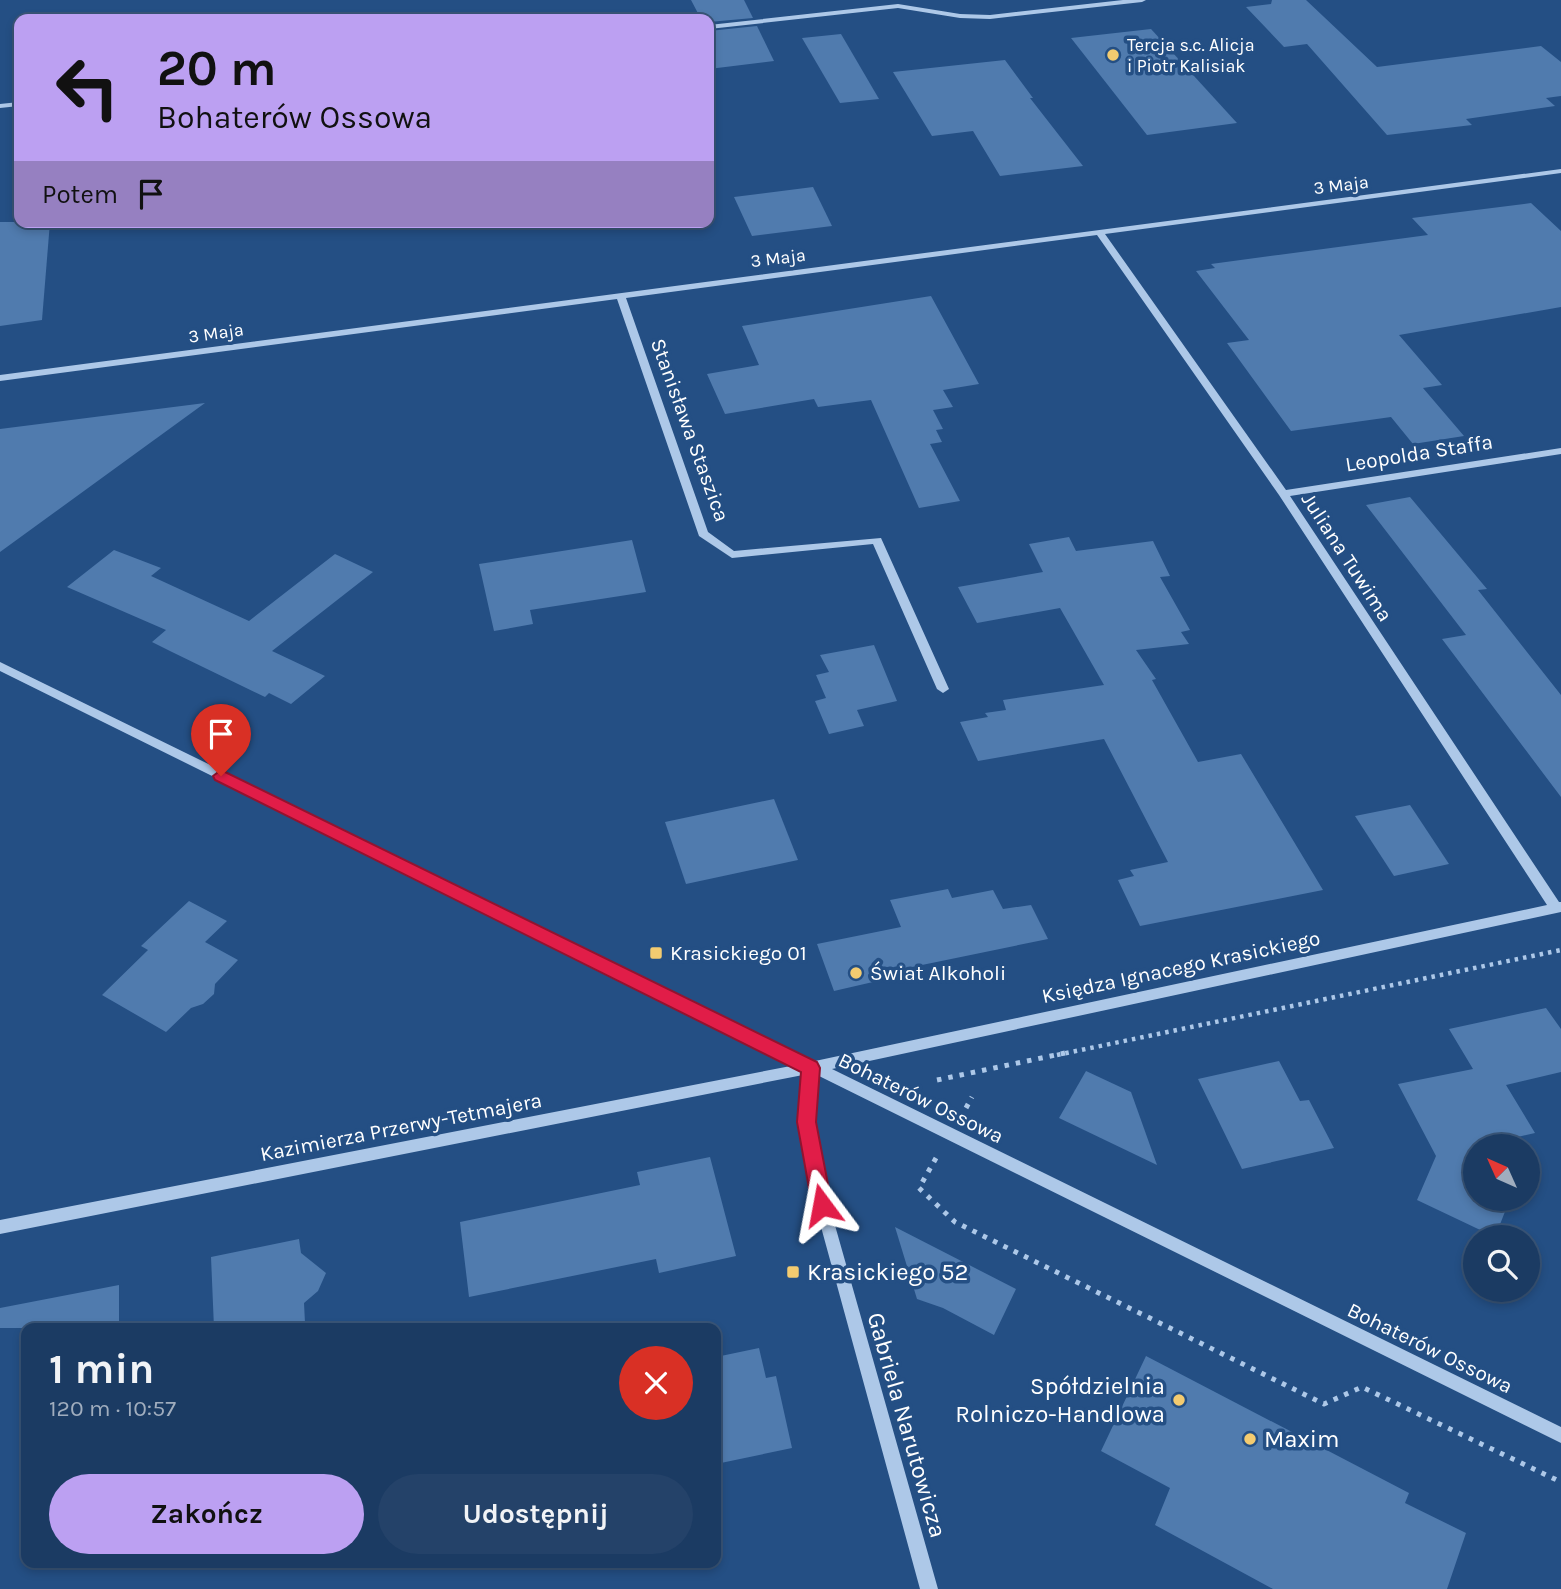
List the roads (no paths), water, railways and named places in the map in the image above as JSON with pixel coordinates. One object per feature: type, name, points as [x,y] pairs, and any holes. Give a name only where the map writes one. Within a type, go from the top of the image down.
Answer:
[{"type":"street","points":[[927,9],[930,0]]},
{"type":"street","points":[[714,26],[898,6],[960,16],[990,17],[1142,0]]},
{"type":"street","name":"3 Maja","points":[[0,378],[1561,171]]},
{"type":"street","name":"Juliana Tuwima","points":[[1099,232],[1283,494],[1558,908]]},
{"type":"street","name":"Stanisława Staszica","points":[[620,295],[704,534],[733,555],[877,540],[943,689]]},
{"type":"street","name":"Leopolda Staffa","points":[[1283,494],[1561,451]]},
{"type":"street","name":"Bohaterów Ossowa","points":[[0,666],[1561,1436]]},
{"type":"street","name":"Księdza Ignacego Krasickiego","points":[[811,1068],[1558,908]]},
{"type":"street","name":"Kazimierza Przerwy-Tetmajera","points":[[0,1227],[811,1068]]},
{"type":"street","name":"Gabriela Narutowicza","points":[[811,1068],[806,1122],[816,1183],[929,1589]]},
{"type":"place","name":"Tercja s.c. Alicja i Piotr Kalisiak","points":[[1113,55]]},
{"type":"place","name":"Krasickiego 01","points":[[656,953]]},
{"type":"place","name":"Świat Alkoholi","points":[[856,973]]},
{"type":"place","name":"Krasickiego 52","points":[[793,1272]]},
{"type":"place","name":"Spółdzielnia Rolniczo-Handlowa","points":[[1179,1400]]},
{"type":"place","name":"Maxim","points":[[1250,1439]]}]
